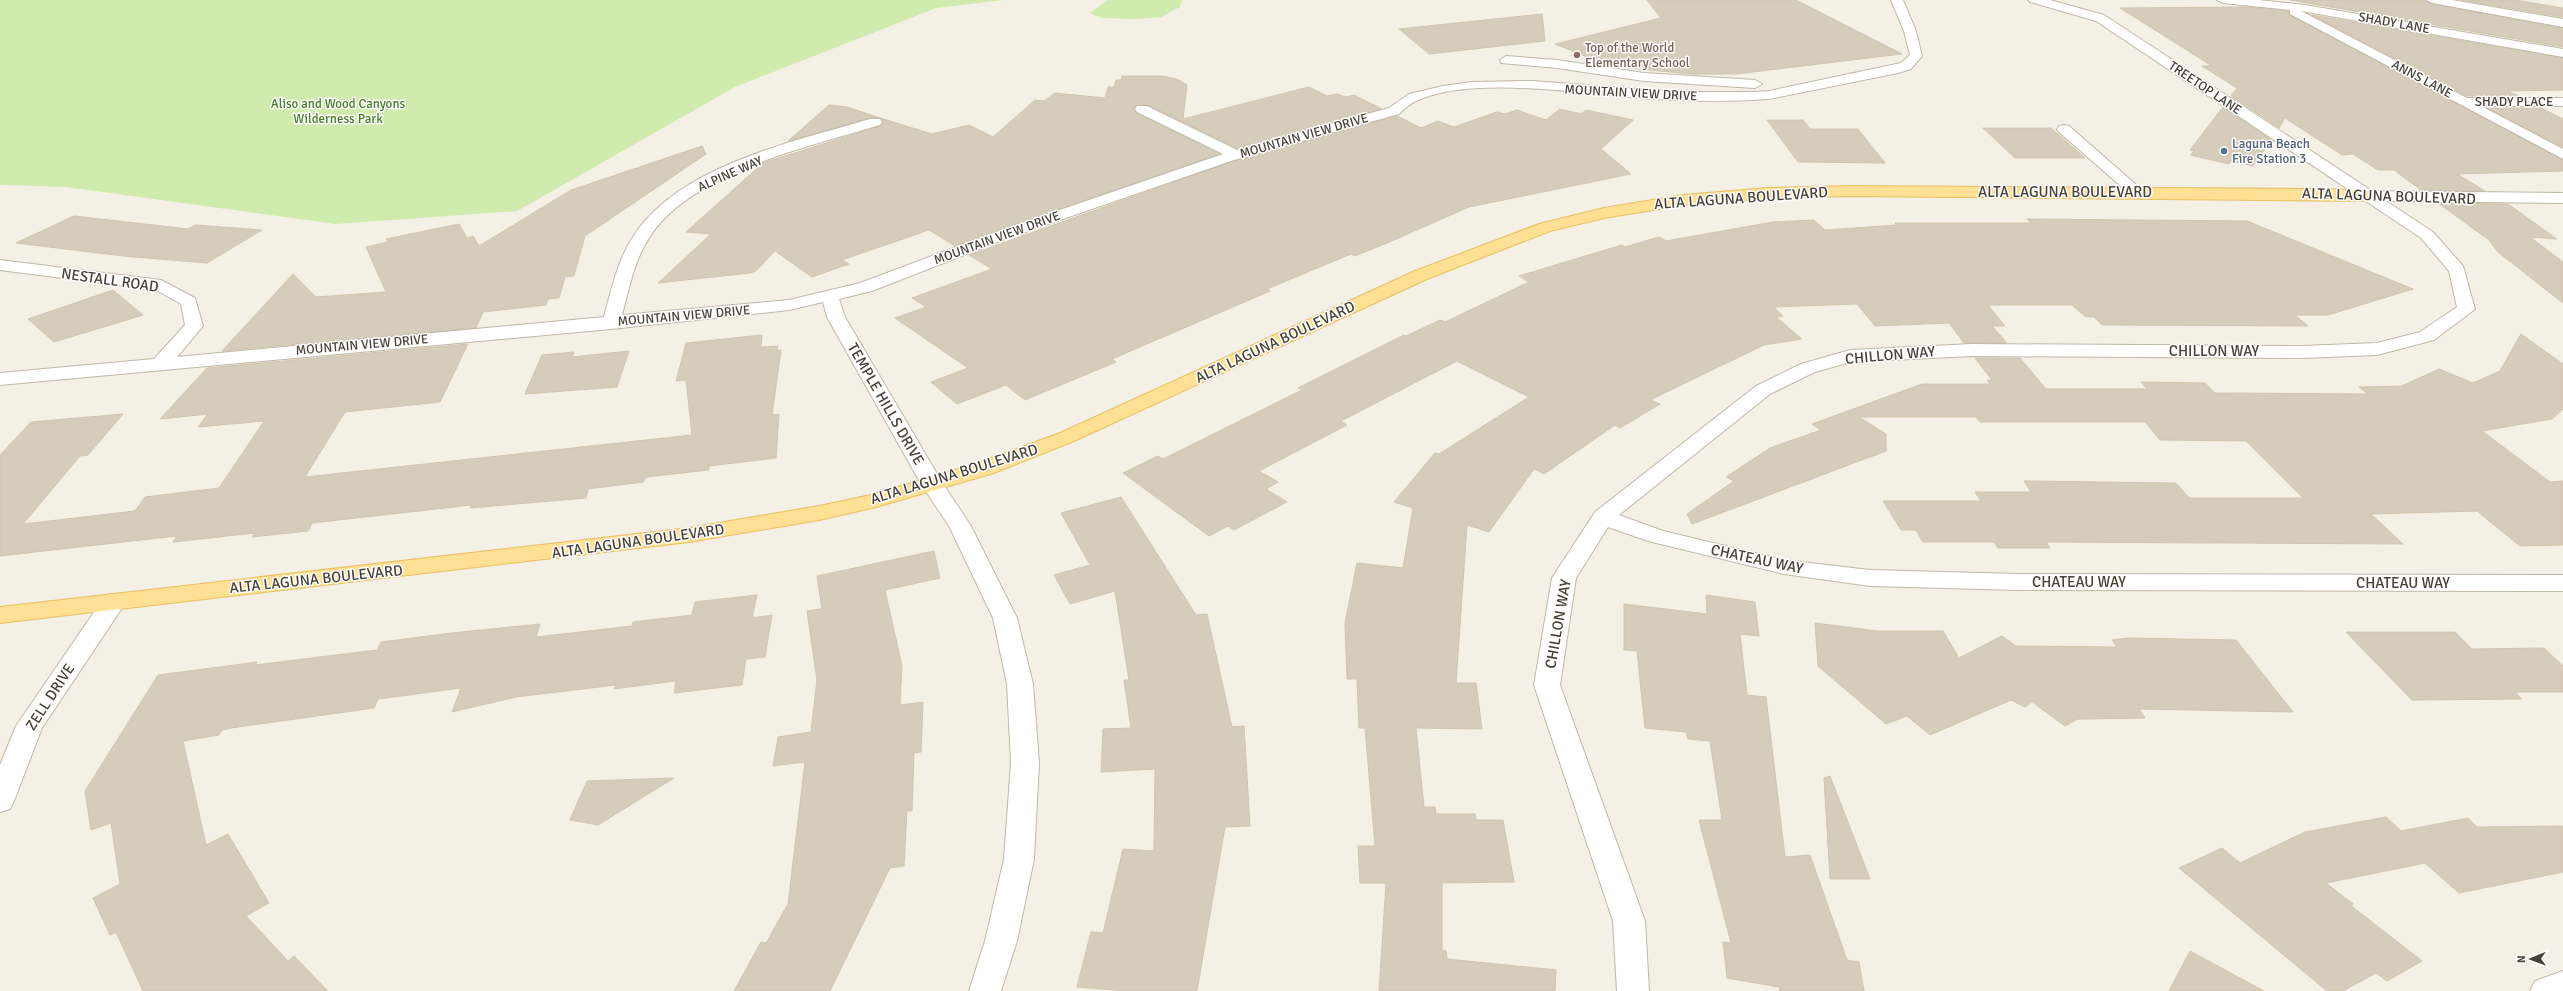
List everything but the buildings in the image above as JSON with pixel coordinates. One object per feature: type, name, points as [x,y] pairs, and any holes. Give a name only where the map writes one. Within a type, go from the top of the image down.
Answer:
[{"type":"main road","name":"ALTA LAGUNA BOULEVARD","points":[[0,615],[689,535],[819,513],[932,484],[986,468],[1067,437],[1421,275],[1545,228],[1604,213],[1683,200],[1768,193],[1851,191],[2136,192],[2327,194],[2368,196]]},
{"type":"street","name":"MOUNTAIN VIEW DRIVE","points":[[0,380],[743,311],[830,297],[866,287],[999,236],[1236,155],[1394,111],[1413,97],[1460,88],[1492,86],[1701,97],[1769,95],[1906,66],[1916,56],[1910,31],[1897,0]]},
{"type":"street","name":"TREETOP LANE","points":[[2034,0],[2066,7],[2100,18],[2368,196]]},
{"type":"street","points":[[2066,7],[2076,1],[2087,0]]},
{"type":"street","name":"SHADY LANE","points":[[2223,0],[2281,5],[2369,18],[2563,54]]},
{"type":"street","points":[[2432,0],[2563,23]]},
{"type":"street","name":"ANNS LANE","points":[[2281,5],[2563,155]]},
{"type":"street","points":[[1506,60],[1557,64],[1644,77],[1735,82],[1798,89]]},
{"type":"street","name":"SHADY PLACE","points":[[2465,102],[2563,102]]},
{"type":"street","points":[[1142,109],[1236,155]]},
{"type":"street","name":"ALPINE WAY","points":[[611,323],[629,260],[645,230],[667,207],[708,181],[748,163],[875,122]]},
{"type":"street","points":[[2064,130],[2136,192]]},
{"type":"street","name":"ALTA LAGUNA BOULEVARD","points":[[2368,196],[2404,198],[2563,198]]},
{"type":"street","name":"CHILLON WAY","points":[[1633,991],[1629,921],[1547,686],[1564,578],[1603,518],[1763,390],[1808,368],[1850,356],[1972,350],[2302,352],[2377,349],[2426,336],[2466,309],[2457,270],[2427,235],[2368,196]]},
{"type":"street","name":"NESTALL ROAD","points":[[0,265],[161,284],[189,302],[194,326],[160,364]]},
{"type":"street","name":"TEMPLE HILLS DRIVE","points":[[830,297],[836,317],[932,484],[960,526],[1005,618],[1020,684],[1025,763],[1019,859],[1001,941],[986,991]]},
{"type":"street","name":"CHATEAU WAY","points":[[1603,518],[1656,536],[1784,567],[1870,578],[2019,582],[2563,583]]},
{"type":"street","name":"ZELL DRIVE","points":[[0,801],[29,726],[114,602]]},
{"type":"street","points":[[2546,991],[2563,985]]},
{"type":"green space","name":"Aliso and Wood Canyons Wilderness Park","points":[[0,0],[1004,0],[936,8],[735,87],[517,211],[336,224],[66,187],[0,185]]},
{"type":"green space","points":[[1108,0],[1182,0],[1180,7],[1161,17],[1136,19],[1102,18],[1090,13]]},
{"type":"place","name":"Top of the World Elementary School","points":[[1577,55]]},
{"type":"place","name":"Laguna Beach Fire Station 3","points":[[2224,151]]}]
